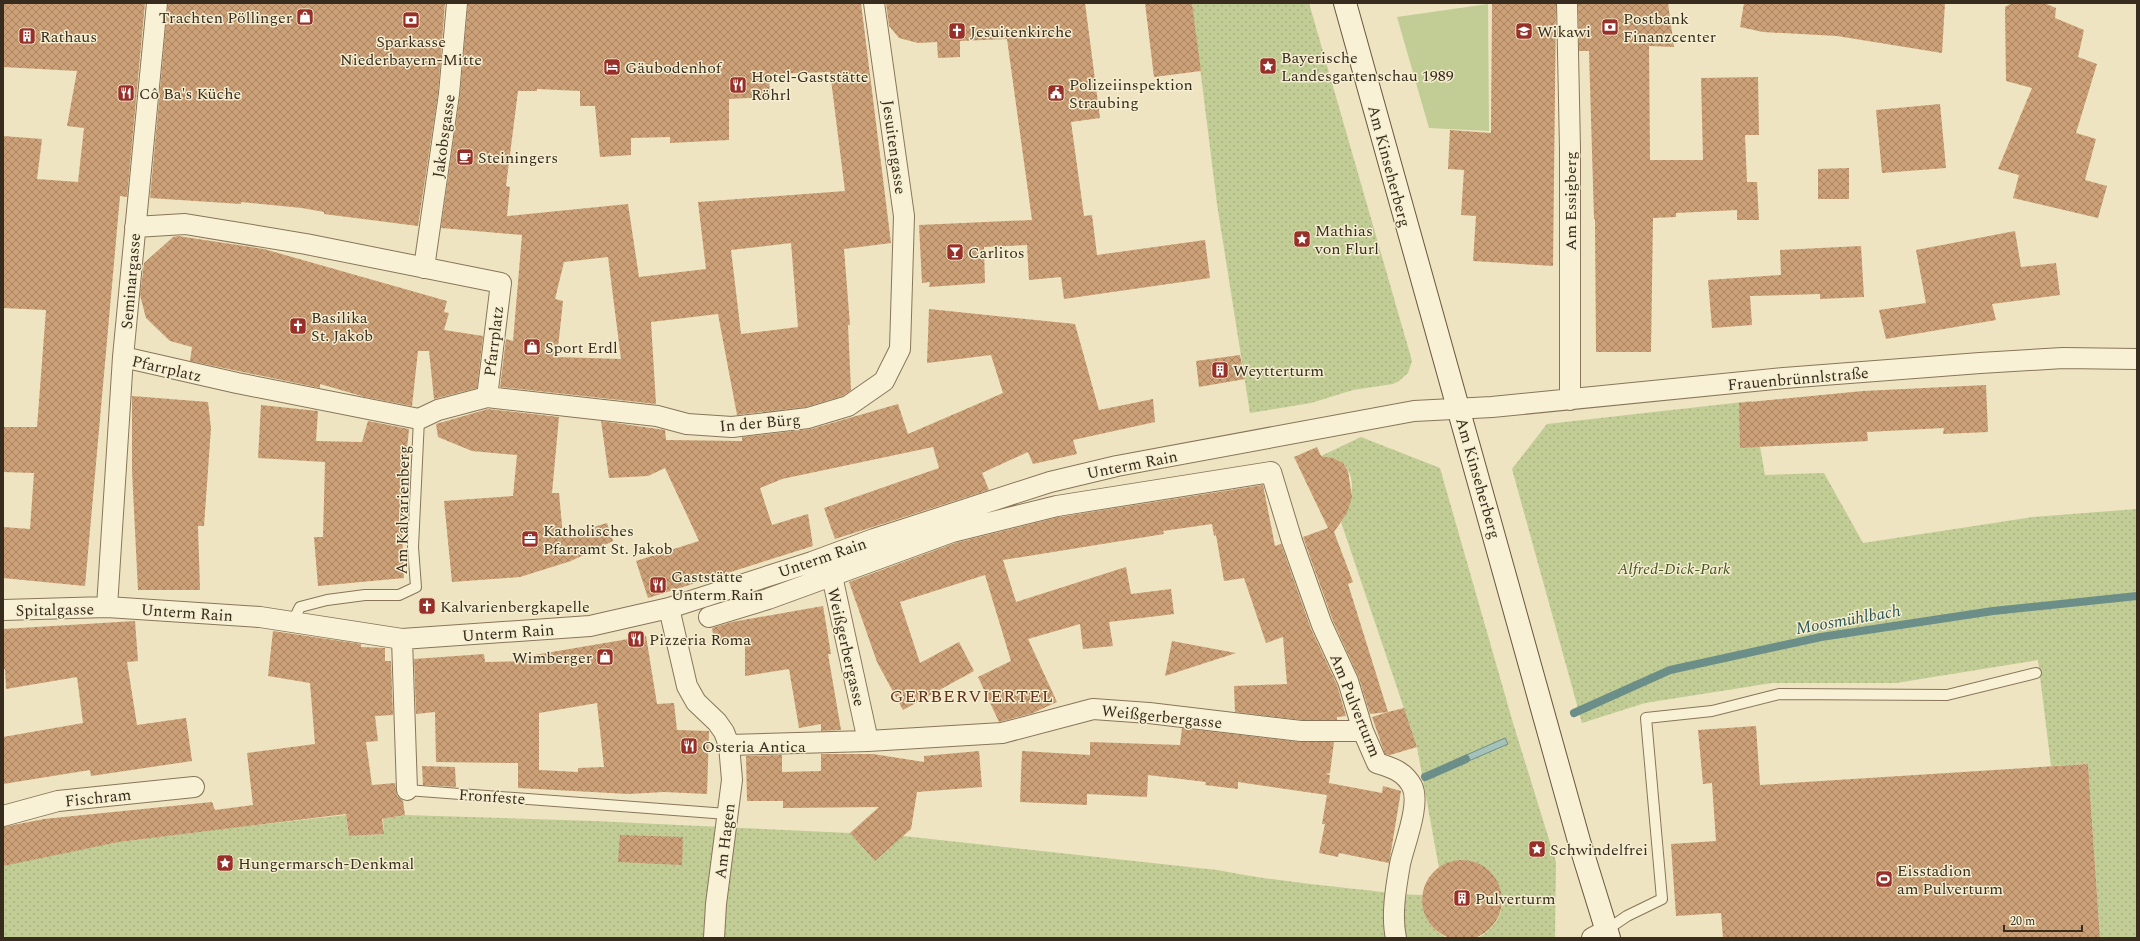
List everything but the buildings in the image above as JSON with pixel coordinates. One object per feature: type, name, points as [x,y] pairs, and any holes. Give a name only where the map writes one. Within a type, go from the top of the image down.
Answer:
[{"type":"main road","name":"Am Kinseherberg","points":[[1347,8],[1414,254],[1459,408],[1577,834],[1602,936]]},
{"type":"street","name":"Seminargasse","points":[[107,607],[123,357],[157,3]]},
{"type":"street","name":"Jakobsgasse","points":[[424,268],[449,94],[457,3]]},
{"type":"street","name":"Jesuitengasse","points":[[874,3],[904,216],[903,292]]},
{"type":"street","name":"Am Essigberg","points":[[1567,3],[1570,149],[1570,400]]},
{"type":"street","name":"Pfarrplatz","points":[[123,357],[237,383],[419,419],[438,410],[487,396],[500,283],[306,244],[185,224],[135,227]]},
{"type":"street","name":"In der Bürg","points":[[487,396],[657,416],[688,424],[732,427],[808,418],[848,406],[884,381],[900,349],[903,292]]},
{"type":"street","name":"Frauenbrünnlstraße","points":[[1459,408],[1570,400],[1776,379],[1980,363],[2063,358],[2137,359]]},
{"type":"street","name":"Unterm Rain","points":[[107,607],[293,620],[402,639],[590,626],[668,608],[812,562],[889,534],[1050,482],[1117,466],[1414,411],[1459,408]]},
{"type":"street","name":"Am Pulverturm","points":[[1058,506],[1271,472],[1292,541],[1322,625],[1348,681],[1363,731],[1378,763],[1400,771],[1412,787],[1414,807],[1400,865],[1395,933]]},
{"type":"street","points":[[709,617],[832,576],[952,532],[1058,506],[1050,482]]},
{"type":"street","name":"Weißgerbergasse","points":[[832,576],[868,741]]},
{"type":"street","name":"Spitalgasse","points":[[3,610],[107,607]]},
{"type":"street","points":[[668,608],[674,624],[687,686],[696,702],[717,722],[724,732],[729,745]]},
{"type":"street","name":"Fronfeste","points":[[402,639],[407,790]]},
{"type":"street","name":"Weißgerbergasse","points":[[729,745],[868,741],[1002,733],[1093,709],[1149,713],[1301,731],[1363,731]]},
{"type":"street","name":"Am Hagen","points":[[714,937],[732,780],[729,745]]},
{"type":"street","name":"Fischram","points":[[3,816],[58,800],[194,787]]},
{"type":"lane","name":"Am Kalvarienberg","points":[[293,620],[300,607],[327,600],[366,595],[399,596],[416,587],[413,547],[419,419]]},
{"type":"lane","points":[[1602,936],[1627,916],[1662,899],[1646,718],[1712,711],[1779,694],[1947,695],[2036,673]]},
{"type":"lane","name":"Fronfeste","points":[[407,790],[727,814]]},
{"type":"green space","points":[[1192,3],[1309,3],[1412,361],[1408,373],[1399,381],[1393,384],[1353,390],[1311,403],[1250,413],[1217,204]]},
{"type":"green space","points":[[1488,4],[1489,131],[1429,128],[1397,17]]},
{"type":"green space","name":"Alfred-Dick-Park","points":[[1752,401],[1765,475],[1824,473],[1863,543],[2033,517],[2137,509],[2137,938],[2100,938],[2088,764],[2051,766],[2038,660],[1896,683],[1772,683],[1645,703],[1582,723],[1512,469],[1547,424]]},
{"type":"green space","points":[[1361,437],[1440,468],[1513,723],[1556,862],[1555,938],[1478,938],[1493,926],[1501,911],[1502,896],[1497,882],[1488,870],[1474,863],[1458,862],[1439,868],[1417,747],[1341,522],[1348,508],[1352,492],[1350,476],[1347,469],[1340,461],[1321,456]]},
{"type":"green space","points":[[346,815],[349,836],[384,834],[383,819],[405,815],[594,821],[850,833],[875,861],[903,836],[1217,870],[1303,883],[1397,894],[1422,895],[1425,915],[1428,921],[1436,930],[1447,938],[3,938],[3,865],[119,842]]},
{"type":"water","points":[[1505,738],[1508,744],[1457,766],[1455,760]]},
{"type":"waterway","name":"Moosmühlbach","points":[[1574,713],[1670,670],[1821,637],[1993,611],[2137,596]]},
{"type":"waterway","name":"Moosmühlbach","points":[[1425,777],[1466,759]]},
{"type":"place","name":"Trachten Pöllinger","points":[[305,17]]},
{"type":"place","name":"Sparkasse Niederbayern-Mitte","points":[[411,20]]},
{"type":"place","name":"Postbank Finanzcenter","points":[[1610,27]]},
{"type":"place","name":"Jesuitenkirche","points":[[957,31]]},
{"type":"place","name":"Wikawi","points":[[1524,31]]},
{"type":"place","name":"Rathaus","points":[[27,36]]},
{"type":"place","name":"Bayerische Landesgartenschau 1989","points":[[1268,66]]},
{"type":"place","name":"Gäubodenhof","points":[[612,67]]},
{"type":"place","name":"Hotel-Gaststätte Röhrl","points":[[738,85]]},
{"type":"place","name":"Cô Ba's Küche","points":[[126,93]]},
{"type":"place","name":"Polizeiinspektion Straubing","points":[[1056,93]]},
{"type":"place","name":"Steiningers","points":[[465,157]]},
{"type":"place","name":"Mathias von Flurl","points":[[1302,239]]},
{"type":"place","name":"Carlitos","points":[[955,252]]},
{"type":"place","name":"Basilika St. Jakob","points":[[298,326]]},
{"type":"place","name":"Sport Erdl","points":[[532,347]]},
{"type":"place","name":"Weytterturm","points":[[1220,370]]},
{"type":"place","name":"Katholisches Pfarramt St. Jakob","points":[[530,539]]},
{"type":"place","name":"Gaststätte Unterm Rain","points":[[658,585]]},
{"type":"place","name":"Kalvarienbergkapelle","points":[[427,606]]},
{"type":"place","name":"Pizzeria Roma","points":[[636,639]]},
{"type":"place","name":"Wimberger","points":[[605,657]]},
{"type":"place","name":"Osteria Antica","points":[[689,746]]},
{"type":"place","name":"Schwindelfrei","points":[[1537,849]]},
{"type":"place","name":"Hungermarsch-Denkmal","points":[[225,863]]},
{"type":"place","name":"Eisstadion am Pulverturm","points":[[1884,879]]},
{"type":"place","name":"Pulverturm","points":[[1462,898]]},
{"type":"district","name":"GERBERVIERTEL","points":[[972,696]]}]
